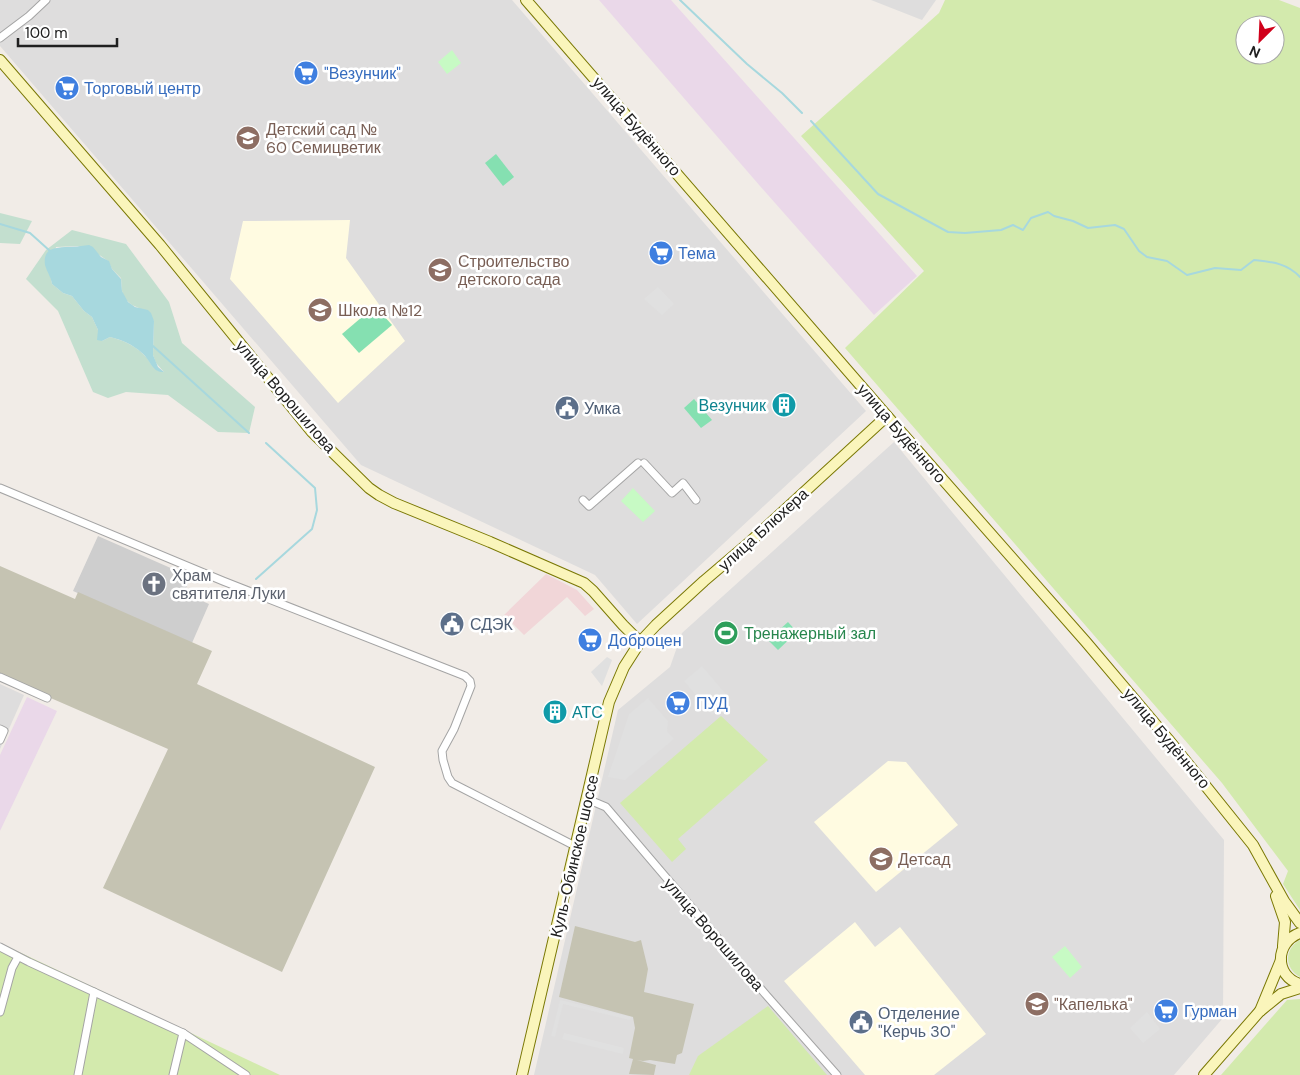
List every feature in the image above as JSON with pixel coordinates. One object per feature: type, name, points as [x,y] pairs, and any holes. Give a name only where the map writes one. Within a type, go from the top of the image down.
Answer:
[{"type":"main road","name":"улица Будённого","points":[[526,0],[1086,642],[1168,739],[1253,845],[1268,872]]},
{"type":"main road","name":"улица Ворошилова","points":[[0,60],[160,245],[312,432],[369,488],[394,503],[584,583],[640,642]]},
{"type":"main road","name":"улица Блюхера","points":[[640,642],[704,581],[751,541],[887,416]]},
{"type":"main road","name":"Куль-Обинское шоссе","points":[[522,1075],[609,702],[624,666],[640,642]]},
{"type":"main road","points":[[1268,872],[1284,901],[1300,923]]},
{"type":"main road","points":[[1259,1012],[1281,958],[1286,922],[1268,872]]},
{"type":"main road","points":[[1284,946],[1290,938],[1300,933]]},
{"type":"main road","points":[[1281,958],[1282,968],[1288,978],[1300,984]]},
{"type":"main road","points":[[1204,1075],[1259,1012],[1281,994],[1300,988]]},
{"type":"street","points":[[0,38],[29,16],[46,0]]},
{"type":"street","points":[[583,500],[589,506],[641,463],[672,493],[683,483],[696,500]]},
{"type":"street","points":[[0,488],[206,574],[465,676],[470,680],[471,686],[454,729],[442,751],[448,777],[452,783],[575,846]]},
{"type":"street","points":[[0,677],[47,698]]},
{"type":"street","points":[[0,729],[4,731],[0,740]]},
{"type":"street","name":"улица Ворошилова","points":[[587,799],[606,807],[837,1075]]},
{"type":"street","points":[[0,947],[183,1033],[246,1075]]},
{"type":"street","points":[[0,1012],[12,968],[18,957]]},
{"type":"street","points":[[78,1075],[94,992]]},
{"type":"street","points":[[173,1075],[183,1033]]},
{"type":"shaded area","points":[[0,0],[512,0],[866,411],[637,624],[595,575],[361,465],[0,46]]},
{"type":"shaded area","points":[[599,0],[671,0],[917,276],[874,315]]},
{"type":"shaded area","points":[[871,0],[936,0],[922,20]]},
{"type":"shaded area","name":"Школа №12","points":[[350,220],[346,258],[405,341],[338,403],[230,279],[243,221]]},
{"type":"shaded area","points":[[658,287],[674,304],[662,315],[644,299]]},
{"type":"shaded area","points":[[894,442],[1224,840],[1223,1018],[1174,1075],[534,1075],[618,710],[670,667],[682,633]]},
{"type":"shaded area","points":[[98,536],[191,577],[184,593],[209,604],[192,643],[73,591]]},
{"type":"shaded area","points":[[0,566],[75,599],[78,592],[212,651],[197,684],[375,767],[282,972],[103,888],[168,749],[0,676]]},
{"type":"shaded area","points":[[546,574],[577,590],[594,609],[585,616],[567,597],[524,635],[504,615]]},
{"type":"shaded area","points":[[607,657],[612,660],[602,686],[591,672]]},
{"type":"shaded area","points":[[702,666],[731,700],[712,715],[684,681]]},
{"type":"shaded area","points":[[0,684],[24,695],[0,749]]},
{"type":"shaded area","points":[[27,697],[57,711],[0,831],[0,755]]},
{"type":"shaded area","points":[[648,698],[668,721],[667,731],[674,739],[625,780],[608,777],[629,714]]},
{"type":"shaded area","name":"Детсад","points":[[888,761],[906,762],[958,825],[876,892],[814,822]]},
{"type":"shaded area","points":[[855,922],[875,947],[900,927],[986,1034],[934,1075],[865,1075],[784,981]]},
{"type":"shaded area","points":[[575,926],[635,942],[641,940],[648,969],[644,992],[694,1004],[682,1053],[677,1055],[675,1064],[637,1060],[656,1065],[654,1075],[629,1074],[633,1059],[629,1058],[635,1028],[633,1017],[559,997]]},
{"type":"shaded area","points":[[560,1000],[631,1017],[630,1020],[563,1004],[555,1037],[551,1036]]},
{"type":"shaded area","points":[[1147,1012],[1160,1029],[1143,1043],[1130,1028]]},
{"type":"shaded area","points":[[564,1033],[624,1048],[623,1054],[562,1039]]},
{"type":"green space","points":[[945,0],[1279,0],[1300,8],[1300,910],[1283,884],[1288,871],[1222,783],[845,348],[924,271],[801,136],[939,13]]},
{"type":"green space","points":[[452,50],[461,63],[447,74],[438,62]]},
{"type":"green space","points":[[496,154],[514,177],[503,186],[485,163]]},
{"type":"green space","points":[[0,213],[32,221],[20,244],[0,243]]},
{"type":"green space","points":[[72,230],[126,244],[169,302],[182,343],[255,407],[249,433],[218,432],[168,395],[126,392],[108,398],[93,392],[58,311],[26,279],[46,250]],"holes":[[[78,246],[98,254],[108,261],[112,269],[121,278],[125,299],[154,321],[153,355],[156,363],[164,372],[154,367],[143,354],[128,343],[110,337],[102,341],[92,317],[84,311],[72,296],[63,293],[52,284],[50,274],[56,247]]]},
{"type":"green space","points":[[375,306],[392,325],[359,353],[342,334]]},
{"type":"green space","points":[[694,399],[712,420],[701,428],[684,408]]},
{"type":"green space","points":[[633,488],[655,511],[643,522],[621,501]]},
{"type":"green space","points":[[788,622],[797,632],[778,650],[768,640]]},
{"type":"green space","points":[[721,716],[768,760],[678,839],[686,849],[672,862],[620,803]]},
{"type":"green space","points":[[1300,940],[1300,977],[1291,969],[1288,958],[1291,948]]},
{"type":"green space","points":[[0,943],[280,1075],[0,1075]]},
{"type":"green space","points":[[1065,946],[1082,967],[1070,978],[1052,957]]},
{"type":"green space","points":[[1300,999],[1300,1075],[1221,1075],[1287,1000]]},
{"type":"green space","points":[[768,1006],[827,1075],[689,1075],[698,1056]]},
{"type":"water","points":[[89,245],[101,257],[109,261],[112,269],[121,279],[122,291],[128,302],[151,313],[154,321],[153,355],[158,367],[164,372],[154,368],[142,353],[127,343],[110,337],[102,341],[97,340],[98,330],[92,317],[84,311],[72,296],[63,293],[52,284],[45,265],[47,253],[57,248]]},
{"type":"waterway","points":[[680,0],[802,113]]},
{"type":"waterway","points":[[811,121],[878,194],[948,232],[965,233],[1001,230],[1013,225],[1023,230],[1031,218],[1048,212],[1088,228],[1115,225],[1124,229],[1139,251],[1147,257],[1167,261],[1187,275],[1215,268],[1241,270],[1254,260],[1284,266],[1300,277]]},
{"type":"waterway","points":[[0,224],[30,233],[50,251]]},
{"type":"waterway","points":[[153,346],[249,433]]},
{"type":"waterway","points":[[256,579],[312,529],[317,510],[315,488],[266,443]]},
{"type":"place","name":"\"Везунчик\"","points":[[306,73]]},
{"type":"place","name":"Торговый центр","points":[[67,88]]},
{"type":"place","name":"Детский сад № 60 Семицветик","points":[[248,138]]},
{"type":"place","name":"Тема","points":[[661,253]]},
{"type":"place","name":"Строительство детского сада","points":[[440,270]]},
{"type":"place","name":"Школа №12","points":[[320,310]]},
{"type":"place","name":"Везунчик","points":[[784,405]]},
{"type":"place","name":"Умка","points":[[567,408]]},
{"type":"place","name":"Храм святителя Луки","points":[[154,584]]},
{"type":"place","name":"СДЭК","points":[[452,624]]},
{"type":"place","name":"Тренажерный зал","points":[[726,633]]},
{"type":"place","name":"Доброцен","points":[[590,640]]},
{"type":"place","name":"ПУД","points":[[678,703]]},
{"type":"place","name":"АТС","points":[[555,712]]},
{"type":"place","name":"Детсад","points":[[881,859]]},
{"type":"place","name":"\"Капелька\"","points":[[1037,1004]]},
{"type":"place","name":"Гурман","points":[[1166,1011]]},
{"type":"place","name":"Отделение \"Керчь 30\"","points":[[861,1022]]}]
